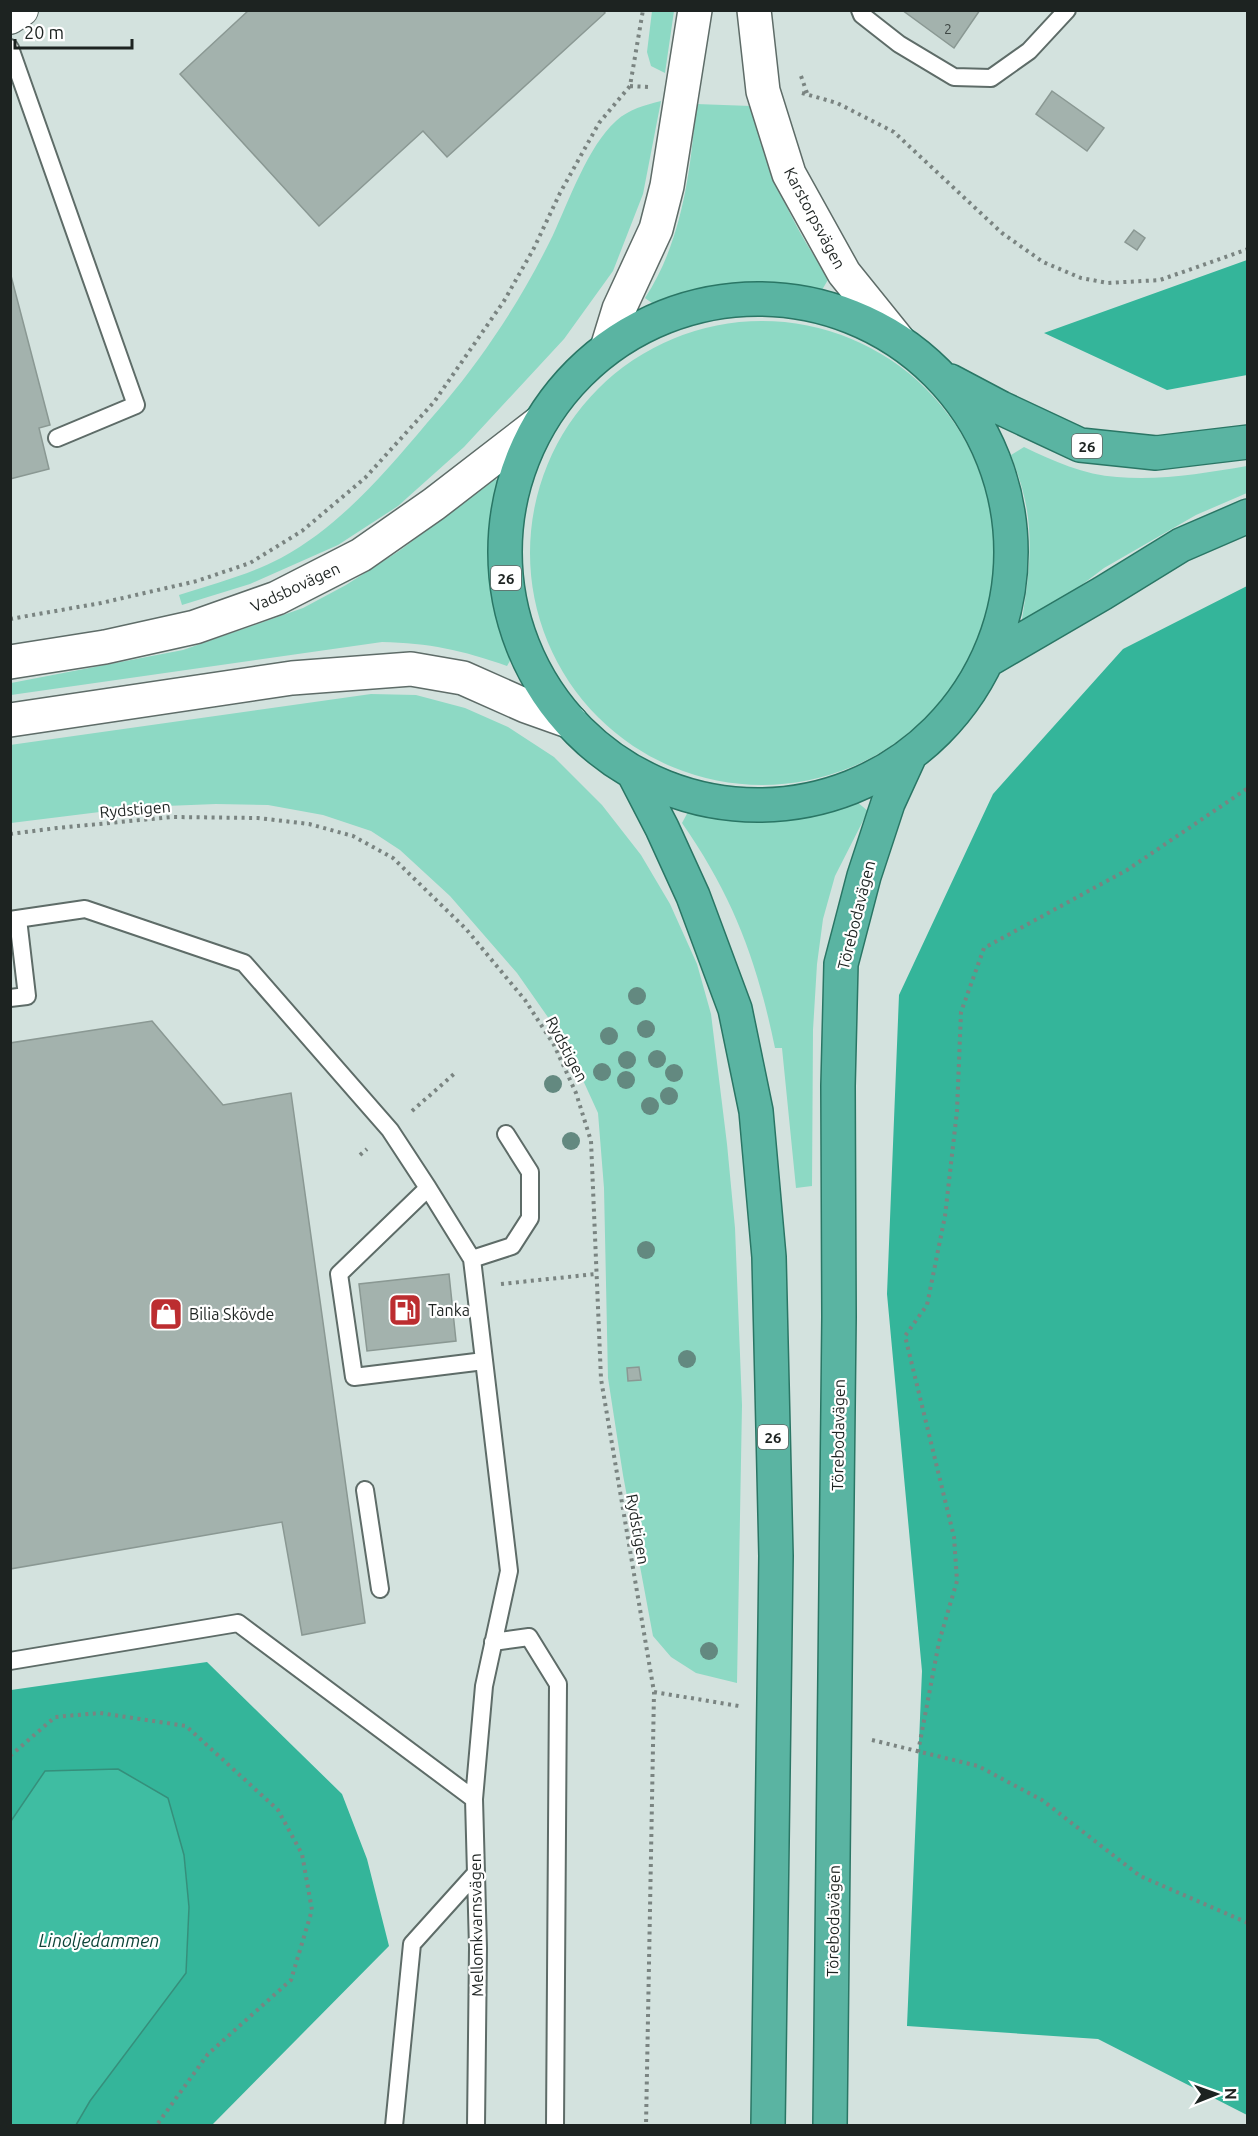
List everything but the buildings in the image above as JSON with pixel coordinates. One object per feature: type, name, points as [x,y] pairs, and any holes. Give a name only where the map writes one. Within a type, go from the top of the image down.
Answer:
[{"type":"highway","name":"26","points":[[751,298],[790,300],[827,308],[864,321],[898,340],[942,376],[969,411],[990,449],[1005,490],[1011,533],[1011,577],[1002,620],[988,660],[954,713],[910,755],[879,775],[845,790],[810,800],[774,805],[737,804],[701,799],[666,788],[633,772],[590,741],[550,698],[520,640],[511,610],[504,546],[507,513],[514,482],[539,423],[581,370],[607,348],[639,327],[675,312],[713,302],[751,298]]},
{"type":"highway","name":"26","points":[[942,376],[1001,408],[1080,445],[1156,453],[1248,442]]},
{"type":"highway","name":"26","points":[[988,660],[1103,593],[1181,544],[1248,516]]},
{"type":"highway","name":"Törebodavägen","points":[[831,2126],[839,1317],[838,1086],[841,964],[888,803],[910,755]]},
{"type":"highway","name":"26","points":[[633,772],[693,896],[735,1009],[756,1111],[769,1257],[776,1556],[768,2126]]},
{"type":"main road","points":[[607,348],[620,309],[656,229],[667,186],[684,89],[694,10]]},
{"type":"main road","name":"Karstorpsvägen","points":[[754,10],[763,91],[789,174],[844,273],[898,340]]},
{"type":"main road","name":"Vadsbovägen","points":[[10,662],[105,647],[195,627],[277,598],[362,555],[434,504],[539,423]]},
{"type":"main road","points":[[10,720],[292,678],[411,669],[463,678],[526,706],[571,722]]},
{"type":"street","points":[[10,18],[22,10]]},
{"type":"lane","points":[[860,10],[862,15],[899,44],[954,77],[991,78],[1029,51],[1067,10]]},
{"type":"lane","points":[[10,48],[136,405],[57,438]]},
{"type":"lane","points":[[10,998],[27,996],[14,919],[85,909],[244,963],[390,1130],[472,1259],[512,1246],[530,1218],[530,1172],[506,1134]]},
{"type":"lane","points":[[428,1188],[339,1274],[354,1377],[484,1361]]},
{"type":"lane","name":"Mellomkvarnsvägen","points":[[472,1259],[509,1571],[484,1686],[474,1799],[478,1948],[476,2126]]},
{"type":"lane","points":[[365,1490],[380,1589]]},
{"type":"lane","points":[[10,1662],[238,1623],[474,1799]]},
{"type":"lane","points":[[493,1642],[529,1637],[558,1684],[555,2126]]},
{"type":"lane","points":[[394,2126],[412,1944],[476,1873]]},
{"type":"path","points":[[10,619],[101,603],[197,581],[250,562],[302,531],[365,478],[434,402],[504,301],[599,123],[630,86],[643,10]]},
{"type":"path","points":[[630,86],[684,89]]},
{"type":"path","points":[[763,91],[807,93],[837,103],[894,132],[1002,233],[1043,262],[1081,278],[1108,283],[1160,280],[1248,249]]},
{"type":"path","points":[[918,1752],[939,1642],[957,1581],[954,1537],[905,1336],[927,1305],[945,1216],[957,1111],[961,1011],[984,948],[1127,870],[1248,788]]},
{"type":"path","name":"Rydstigen","points":[[10,834],[172,817],[258,818],[309,824],[353,836],[393,858],[466,929],[525,1000],[554,1045],[576,1093],[591,1141],[601,1379],[654,1692],[646,2126]]},
{"type":"path","points":[[409,1112],[454,1074]]},
{"type":"path","points":[[475,1287],[596,1274]]},
{"type":"path","points":[[654,1692],[742,1707]]},
{"type":"path","points":[[10,1756],[55,1717],[100,1713],[186,1726],[278,1810],[302,1854],[312,1910],[291,1980],[208,2054],[156,2126]]},
{"type":"path","points":[[872,1740],[978,1766],[1042,1800],[1140,1876],[1248,1923]]},
{"type":"shaded area","points":[[652,11],[674,11],[665,73],[651,66],[647,52]]},
{"type":"shaded area","points":[[661,101],[643,194],[613,271],[564,339],[464,447],[398,506],[338,545],[250,584],[182,605],[179,595],[256,569],[281,558],[302,545],[342,514],[378,479],[453,392],[502,325],[540,261],[588,159],[606,132],[626,113]]},
{"type":"shaded area","points":[[696,104],[751,106],[757,129],[782,196],[803,238],[829,278],[822,290],[759,284],[696,292],[656,306],[645,298],[658,276],[676,229],[687,180]]},
{"type":"shaded area","points":[[1247,260],[1247,375],[1167,390],[1044,333]]},
{"type":"shaded area","points":[[762,321],[807,326],[851,339],[891,360],[926,389],[955,424],[976,464],[989,508],[994,553],[989,598],[976,642],[955,682],[926,717],[891,746],[851,767],[807,780],[762,785],[717,780],[673,767],[633,746],[598,717],[569,682],[548,642],[535,598],[530,553],[535,508],[548,464],[569,424],[598,389],[633,360],[673,339],[717,326]]},
{"type":"shaded area","points":[[1024,447],[1057,462],[1105,476],[1166,477],[1247,466],[1247,493],[1196,515],[1104,568],[1033,622],[1022,619],[1028,573],[1029,526],[1023,491],[1011,455]]},
{"type":"shaded area","points":[[492,476],[502,484],[495,527],[494,571],[498,600],[514,654],[507,666],[445,648],[382,642],[11,695],[11,683],[183,650],[303,608],[346,585],[399,551]]},
{"type":"shaded area","points":[[1247,586],[1247,2115],[1098,2039],[907,2026],[922,1671],[887,1294],[899,995],[993,794],[1123,649]]},
{"type":"shaded area","points":[[371,694],[416,695],[465,708],[508,727],[554,757],[602,805],[641,855],[670,904],[697,964],[711,1014],[727,1144],[735,1228],[742,1405],[737,1683],[696,1673],[671,1657],[653,1636],[623,1475],[608,1378],[604,1188],[598,1113],[566,1043],[517,973],[450,896],[400,850],[371,831],[323,815],[268,805],[216,804],[140,807],[11,823],[10,745]],"holes":[[[639,1367],[641,1380],[629,1381],[627,1368]]]},
{"type":"shaded area","points":[[857,802],[868,811],[835,876],[823,919],[817,964],[813,1030],[812,1186],[796,1188],[782,1048],[775,1048],[760,986],[729,903],[716,877],[682,823],[689,810],[732,817],[773,818],[814,813]]},
{"type":"shaded area","points":[[207,1662],[342,1794],[367,1859],[389,1946],[212,2125],[76,2125],[90,2101],[186,1973],[189,1907],[184,1855],[45,1771],[11,1821],[11,1690]]},
{"type":"water","name":"Linoljedammen","points":[[118,1769],[168,1798],[184,1855],[189,1907],[186,1973],[90,2101],[76,2125],[11,2125],[11,1821],[45,1771]]},
{"type":"place","name":"Tanka","points":[[405,1310]]},
{"type":"place","name":"Bilia Skövde","points":[[166,1314]]}]
